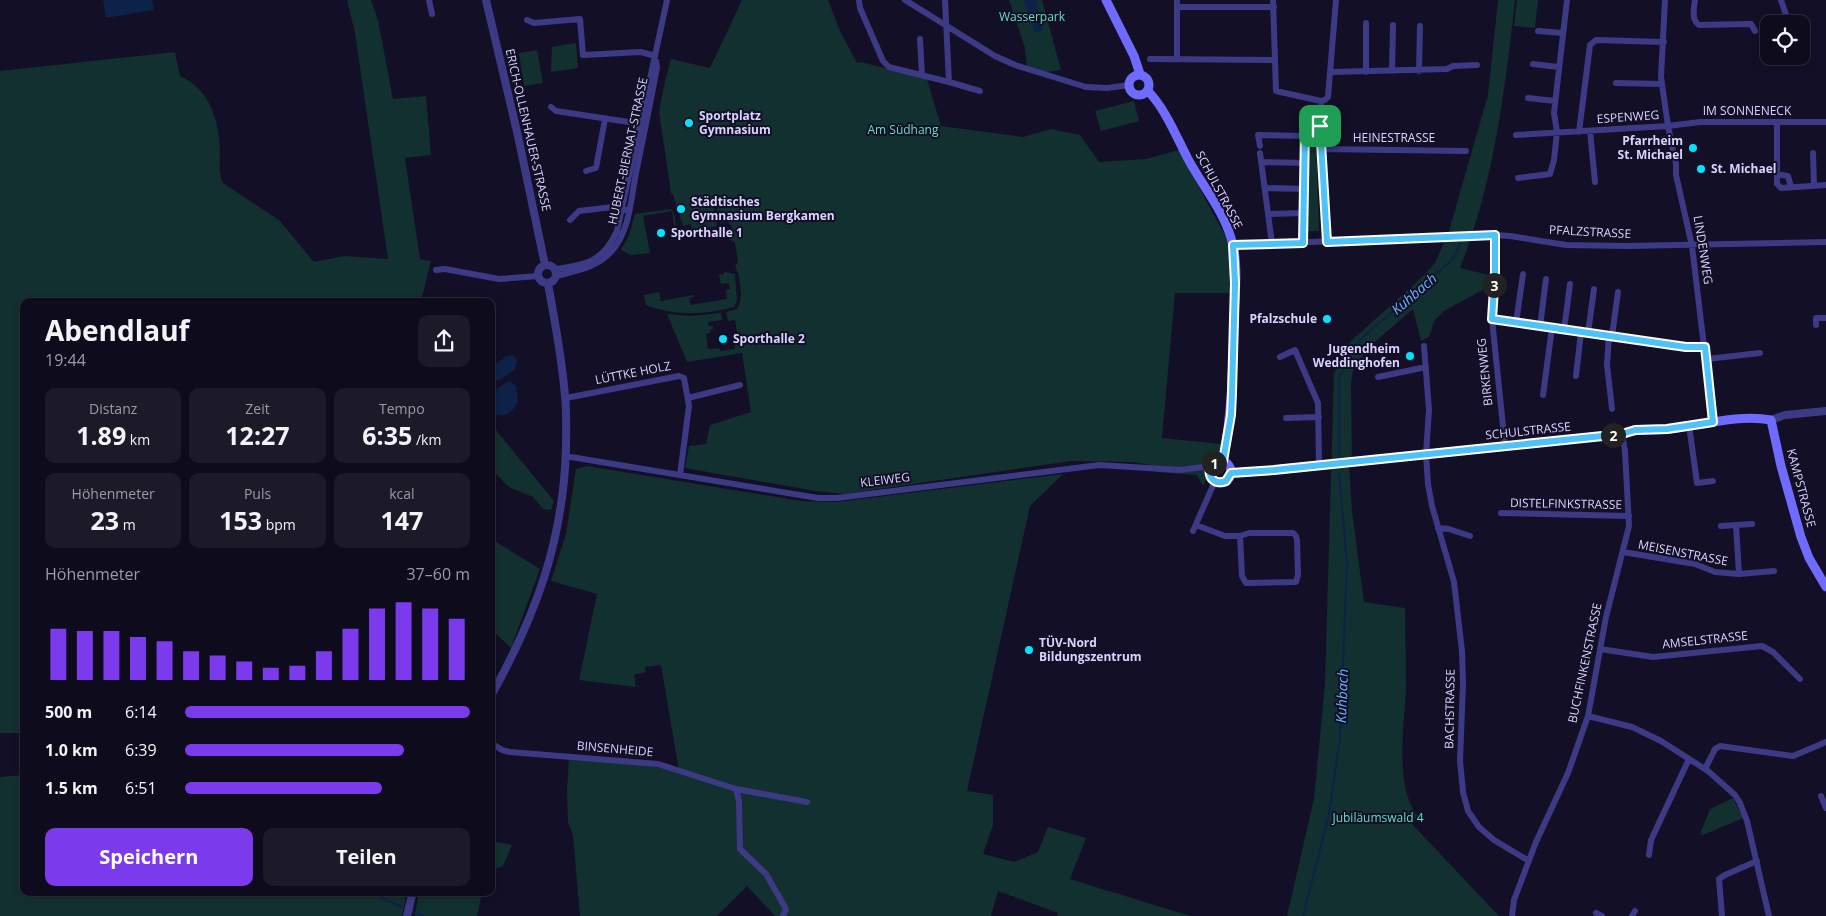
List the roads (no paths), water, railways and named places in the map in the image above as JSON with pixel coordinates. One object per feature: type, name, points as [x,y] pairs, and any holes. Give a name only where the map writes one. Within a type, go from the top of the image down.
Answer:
[{"type":"main road","points":[[1106,0],[1134,56],[1140,74],[1148,79],[1150,85],[1145,93],[1134,94],[1129,85],[1133,76],[1140,74]]},
{"type":"main road","name":"SCHULSTRASSE","points":[[1145,93],[1165,114],[1224,222],[1233,245],[1235,283],[1231,415],[1223,461]]},
{"type":"main road","name":"SCHULSTRASSE","points":[[1231,473],[1622,434],[1635,430],[1667,429],[1713,422],[1771,420]]},
{"type":"main road","name":"KAMPSTRASSE","points":[[1771,420],[1781,466],[1801,537],[1809,558],[1826,587]]},
{"type":"main road","points":[[1216,461],[1223,461],[1228,464],[1231,473],[1226,481],[1220,483],[1215,481],[1210,474],[1210,468],[1216,461]]},
{"type":"street","points":[[429,0],[432,14]]},
{"type":"street","name":"ERICH-OLLENHAUER-STRASSE","points":[[486,0],[516,127],[545,265]]},
{"type":"street","name":"HUBERT-BIERNAT-STRASSE","points":[[555,272],[588,263],[611,248],[623,233],[643,124],[657,67],[655,56],[667,0]]},
{"type":"street","points":[[859,0],[860,8],[883,61],[889,67],[980,91]]},
{"type":"street","points":[[905,0],[1002,60],[1039,74],[1093,88],[1112,88],[1129,85]]},
{"type":"street","points":[[945,0],[949,82]]},
{"type":"street","points":[[1176,60],[1177,4],[1273,3],[1276,92],[1321,101],[1328,98],[1336,0]]},
{"type":"street","points":[[1518,178],[1550,174],[1554,160],[1557,132],[1554,113],[1555,100],[1567,0]]},
{"type":"street","name":"LINDENWEG","points":[[1665,0],[1662,84],[1679,192],[1692,246],[1707,359],[1713,422]]},
{"type":"street","points":[[1694,0],[1694,18],[1699,25],[1751,24],[1755,31]]},
{"type":"street","points":[[1781,0],[1786,15]]},
{"type":"street","points":[[527,20],[534,23],[580,19],[584,55],[641,52],[655,56]]},
{"type":"street","points":[[1366,23],[1366,72]]},
{"type":"street","points":[[1392,71],[1393,25]]},
{"type":"street","points":[[1419,71],[1420,26]]},
{"type":"street","points":[[1538,31],[1562,33]]},
{"type":"street","points":[[920,39],[922,75]]},
{"type":"street","points":[[1579,132],[1590,45],[1592,42],[1596,40],[1664,42]]},
{"type":"street","points":[[1150,59],[1274,60]]},
{"type":"street","points":[[1533,64],[1559,67]]},
{"type":"street","points":[[1330,72],[1419,71],[1477,65]]},
{"type":"street","points":[[1616,82],[1662,84]]},
{"type":"street","points":[[1528,98],[1555,100]]},
{"type":"street","points":[[1321,101],[1320,126],[1327,242]]},
{"type":"street","points":[[551,107],[556,111],[643,124]]},
{"type":"street","points":[[586,171],[596,168],[605,118]]},
{"type":"street","name":"IM SONNENECK","points":[[1668,126],[1700,122],[1826,122]]},
{"type":"street","points":[[1777,122],[1777,184],[1779,187],[1826,185]]},
{"type":"street","points":[[1303,243],[1305,130],[1307,127],[1320,126]]},
{"type":"street","name":"ESPENWEG","points":[[1516,135],[1668,126]]},
{"type":"street","name":"ESPENWEG","points":[[1590,131],[1595,182]]},
{"type":"street","points":[[1272,244],[1258,135],[1305,136]]},
{"type":"street","name":"HEINESTRASSE","points":[[1321,149],[1466,151]]},
{"type":"street","points":[[1813,153],[1814,185]]},
{"type":"street","points":[[1261,162],[1305,163]]},
{"type":"street","points":[[1777,174],[1788,176],[1791,187]]},
{"type":"street","points":[[1265,188],[1304,189]]},
{"type":"street","points":[[570,220],[579,211],[613,207],[626,210]]},
{"type":"street","points":[[1268,214],[1304,213]]},
{"type":"street","name":"PFALZSTRASSE","points":[[1233,245],[1495,235],[1566,245],[1692,246],[1826,242]]},
{"type":"street","name":"BIRKENWEG","points":[[1495,235],[1492,319],[1505,446]]},
{"type":"street","points":[[545,265],[550,266],[555,272],[553,281],[548,284],[543,282],[538,276],[539,270],[545,265]]},
{"type":"street","points":[[436,270],[445,269],[499,279],[538,276]]},
{"type":"street","points":[[1516,323],[1523,274]]},
{"type":"street","points":[[1540,326],[1546,278]]},
{"type":"street","points":[[495,688],[530,618],[551,559],[560,515],[565,456],[566,398],[548,284]]},
{"type":"street","points":[[1564,330],[1570,284]]},
{"type":"street","points":[[1576,376],[1594,289]]},
{"type":"street","points":[[1612,409],[1607,365],[1618,292]]},
{"type":"street","points":[[1816,325],[1816,318],[1826,318]]},
{"type":"street","points":[[1492,319],[1686,347],[1705,347]]},
{"type":"street","points":[[1543,395],[1552,328]]},
{"type":"street","name":"BACHSTRASSE","points":[[1424,346],[1429,410],[1426,454],[1428,484],[1438,528],[1454,582],[1459,619],[1463,684],[1460,760],[1465,801],[1473,820],[1486,834],[1529,861]]},
{"type":"street","points":[[1280,357],[1295,350],[1318,403],[1319,465]]},
{"type":"street","points":[[1707,359],[1760,353]]},
{"type":"street","points":[[1378,377],[1426,367]]},
{"type":"street","name":"LÜTTKE HOLZ","points":[[566,398],[679,376],[684,378],[688,398],[688,420],[680,474]]},
{"type":"street","points":[[688,398],[740,385]]},
{"type":"street","name":"SCHULSTRASSE","points":[[1771,420],[1785,416],[1826,412]]},
{"type":"street","points":[[1286,418],[1319,417]]},
{"type":"street","points":[[1689,426],[1697,483],[1714,481]]},
{"type":"street","name":"BUCHFINKENSTRASSE","points":[[1512,916],[1514,900],[1568,773],[1588,716],[1611,594],[1627,535],[1629,516],[1625,451],[1622,434]]},
{"type":"street","name":"KLEIWEG","points":[[565,456],[810,496],[837,498],[1098,466],[1180,470],[1210,468]]},
{"type":"street","points":[[1215,481],[1194,528],[1225,536],[1240,536],[1249,533],[1293,533],[1297,540],[1298,576],[1296,582],[1246,583],[1242,576],[1240,536]]},
{"type":"street","name":"DISTELFINKSTRASSE","points":[[1501,513],[1629,516]]},
{"type":"street","points":[[1721,526],[1752,524]]},
{"type":"street","name":"MEISENSTRASSE","points":[[1736,525],[1740,574]]},
{"type":"street","points":[[1438,528],[1470,536]]},
{"type":"street","name":"MEISENSTRASSE","points":[[1623,552],[1695,564],[1715,572],[1740,574],[1774,571]]},
{"type":"street","name":"AMSELSTRASSE","points":[[1600,649],[1653,657],[1762,646],[1773,652],[1800,679]]},
{"type":"street","points":[[1588,716],[1632,726],[1661,740],[1705,769],[1724,785],[1740,803],[1747,821],[1769,916]]},
{"type":"street","points":[[1705,769],[1715,749],[1720,746],[1793,756],[1826,742]]},
{"type":"street","name":"BINSENHEIDE","points":[[495,746],[510,752],[658,764],[736,789],[807,802]]},
{"type":"street","points":[[1648,854],[1651,840],[1689,759]]},
{"type":"street","points":[[736,789],[739,810],[740,849],[766,874],[786,909],[783,916]]},
{"type":"street","points":[[1821,796],[1826,808]]},
{"type":"street","points":[[1722,916],[1719,879],[1757,861]]},
{"type":"street","points":[[408,915],[412,896]]},
{"type":"water","points":[[103,0],[152,0],[154,10],[106,18]]},
{"type":"water","points":[[1023,0],[1036,0],[1042,31],[1035,32]]},
{"type":"water","points":[[513,355],[517,360],[515,369],[500,380],[495,380],[495,364],[507,356]]},
{"type":"water","points":[[509,381],[516,386],[518,402],[513,409],[502,415],[495,414],[495,391]]},
{"type":"waterway","name":"Kuhbach","points":[[1339,456],[1339,377],[1360,340],[1453,259],[1461,241]]},
{"type":"waterway","name":"Kuhbach","points":[[1303,916],[1329,814],[1340,739],[1347,564],[1339,473]]},
{"type":"waterway","points":[[377,896],[406,909]]},
{"type":"waterway","points":[[411,911],[423,916]]},
{"type":"place","name":"Sportplatz Gymnasium","points":[[689,123]]},
{"type":"place","name":"Pfarrheim St. Michael","points":[[1693,148]]},
{"type":"place","name":"St. Michael","points":[[1701,169]]},
{"type":"place","name":"Städtisches Gymnasium Bergkamen","points":[[681,209]]},
{"type":"place","name":"Sporthalle 1","points":[[661,233]]},
{"type":"place","name":"Pfalzschule","points":[[1327,319]]},
{"type":"place","name":"Sporthalle 2","points":[[723,339]]},
{"type":"place","name":"Jugendheim Weddinghofen","points":[[1410,356]]},
{"type":"place","name":"TÜV-Nord Bildungszentrum","points":[[1029,650]]},
{"type":"park label","name":"Wasserpark","points":[[1032,17]]},
{"type":"park label","name":"Am Südhang","points":[[903,130]]},
{"type":"park label","name":"Jubiläumswald 4","points":[[1378,818]]}]
